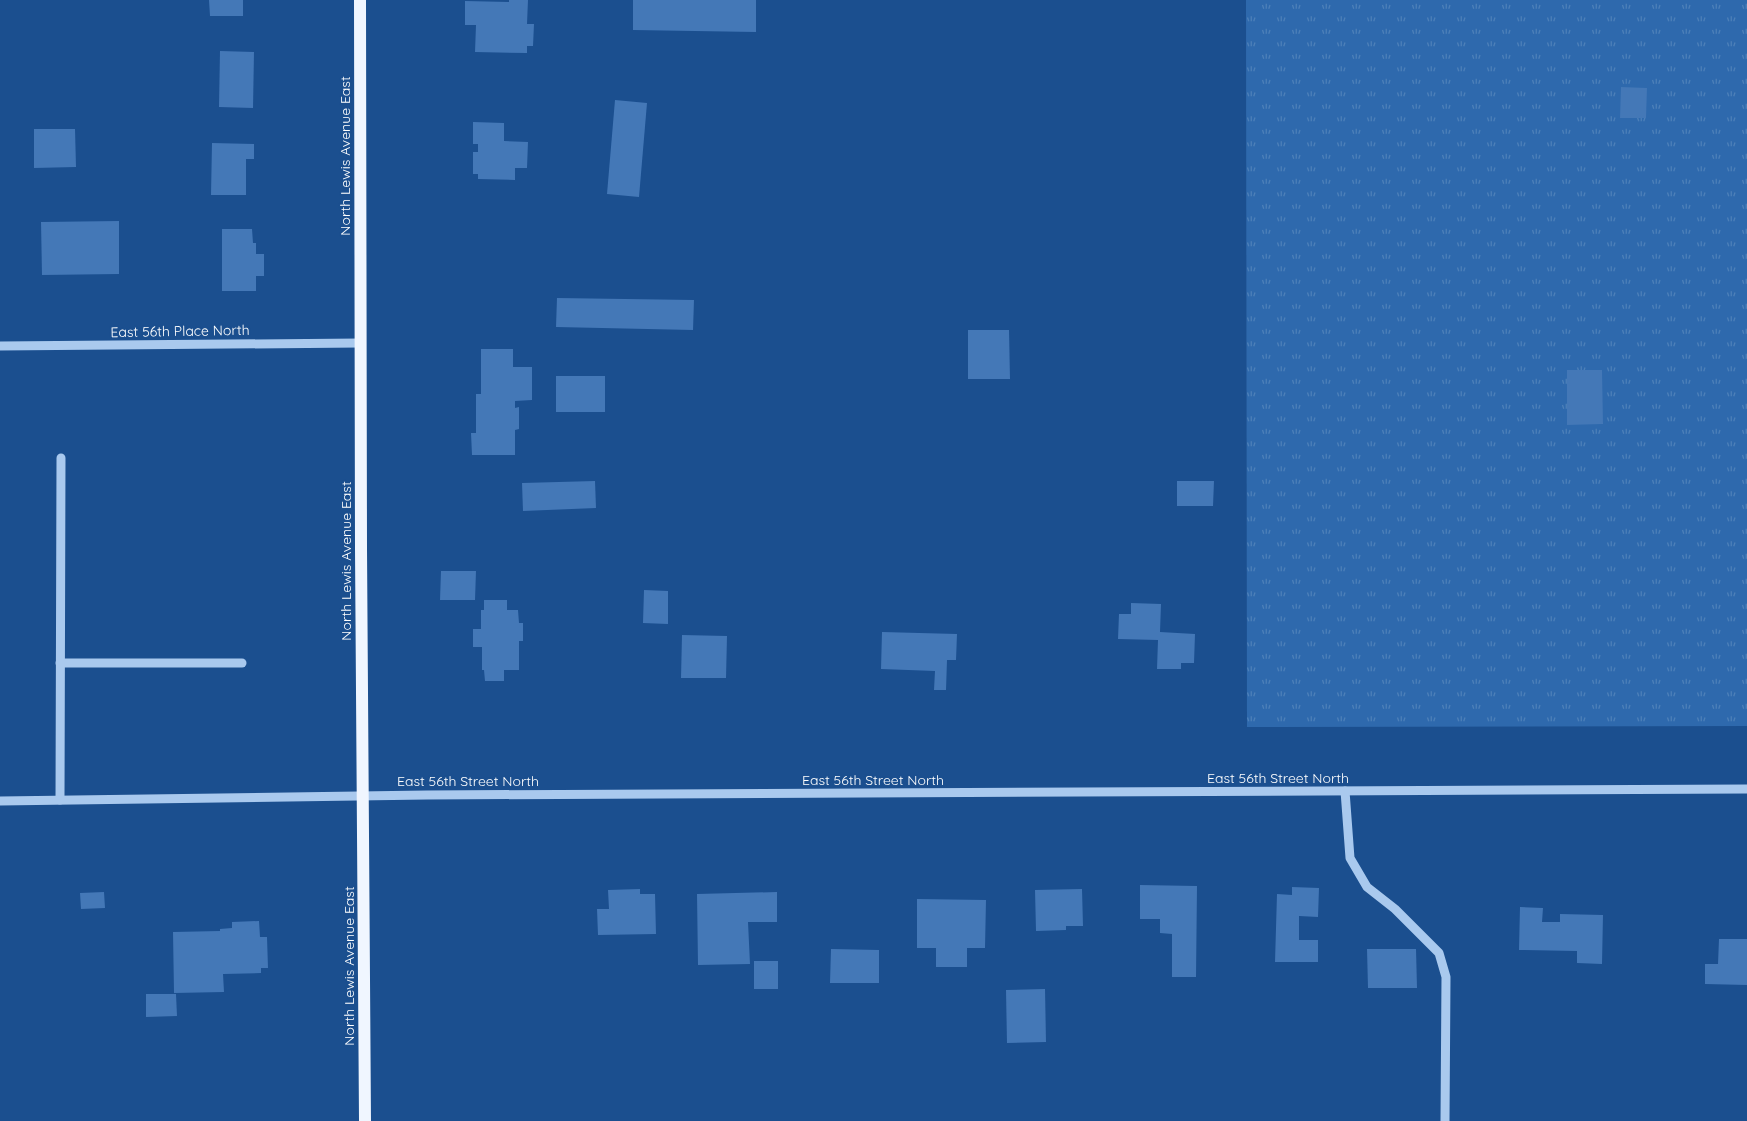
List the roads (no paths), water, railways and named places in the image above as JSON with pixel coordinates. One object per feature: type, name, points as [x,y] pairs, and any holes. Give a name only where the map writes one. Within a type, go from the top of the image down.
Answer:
[{"type":"main road","name":"North Lewis Avenue East","points":[[360,0],[360,343],[365,1121]]},
{"type":"street","name":"East 56th Place North","points":[[0,346],[360,343]]},
{"type":"street","points":[[60,800],[61,458]]},
{"type":"street","points":[[60,663],[242,662]]},
{"type":"street","name":"East 56th Street North","points":[[0,801],[363,796],[1747,789]]},
{"type":"street","points":[[1345,791],[1350,858],[1367,887],[1395,909],[1439,954],[1446,976],[1445,1121]]}]
